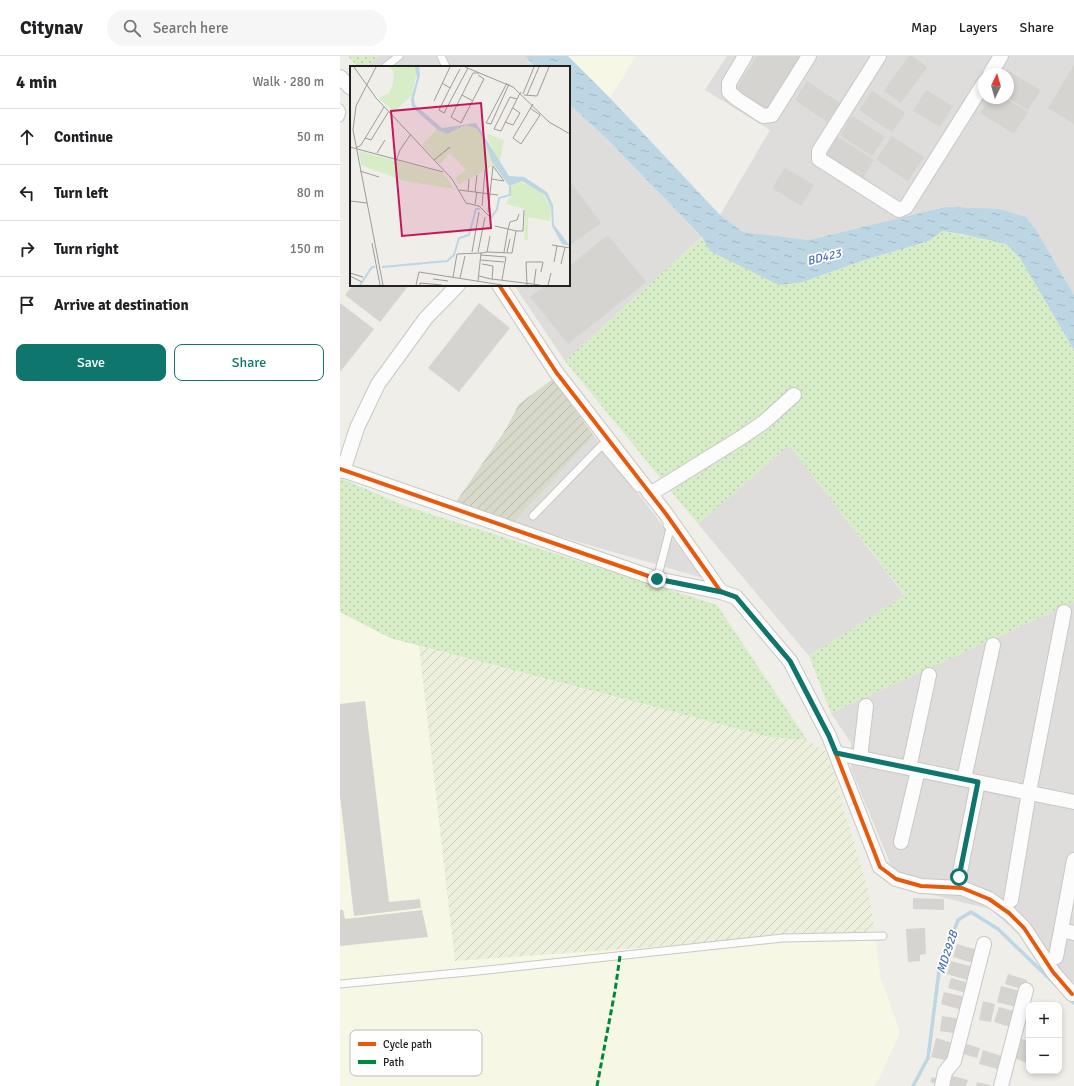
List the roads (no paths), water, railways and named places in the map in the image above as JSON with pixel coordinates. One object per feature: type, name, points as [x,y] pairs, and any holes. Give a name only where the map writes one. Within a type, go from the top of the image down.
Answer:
[{"type":"street","points":[[745,56],[729,83],[729,92],[743,104],[763,116],[772,115],[809,56]]},
{"type":"street","points":[[879,56],[819,150],[819,159],[899,210],[906,207],[978,93]]},
{"type":"street","points":[[994,68],[1001,56]]},
{"type":"street","points":[[340,77],[350,87]]},
{"type":"street","points":[[457,286],[426,318],[378,384],[357,428],[341,470],[657,579],[722,592],[736,597],[790,661],[829,736],[880,867],[896,879],[921,886],[962,888],[989,899],[1009,913],[1024,928],[1053,972],[1072,994]]},
{"type":"street","points":[[500,286],[556,372],[622,464],[650,494],[666,514],[722,592]]},
{"type":"street","points":[[650,494],[764,422],[794,395]]},
{"type":"street","points":[[1011,900],[1029,792],[1064,612]]},
{"type":"street","points":[[964,780],[993,645]]},
{"type":"street","points":[[901,842],[929,675]]},
{"type":"street","points":[[860,758],[866,706]]},
{"type":"street","points":[[836,753],[1074,802]]},
{"type":"street","points":[[959,877],[978,782]]},
{"type":"street","points":[[1056,957],[1067,931],[1074,860]]},
{"type":"street","points":[[942,1086],[945,1072],[954,1061],[984,944]]},
{"type":"street","points":[[1001,1086],[1026,990]]},
{"type":"lane","points":[[386,66],[399,56]]},
{"type":"lane","points":[[441,56],[446,66]]},
{"type":"lane","points":[[340,108],[342,112],[340,118]]},
{"type":"lane","points":[[533,516],[602,444],[622,464],[670,529],[657,579]]},
{"type":"lane","points":[[340,984],[478,971],[783,938],[883,936]]},
{"type":"water","name":"BD423","points":[[525,56],[568,56],[610,98],[720,215],[743,232],[809,240],[945,207],[999,209],[1026,217],[1037,231],[1074,295],[1074,350],[1020,258],[1006,244],[942,231],[929,241],[858,262],[803,282],[779,285],[710,251],[702,237],[607,139],[570,105],[570,66],[534,66]]},
{"type":"waterway","name":"MD292B","points":[[913,1086],[928,1058],[939,971],[958,920],[971,912],[998,929],[1057,986]]},
{"type":"waterway","name":"MD292B","points":[[1068,998],[1074,1003]]}]
